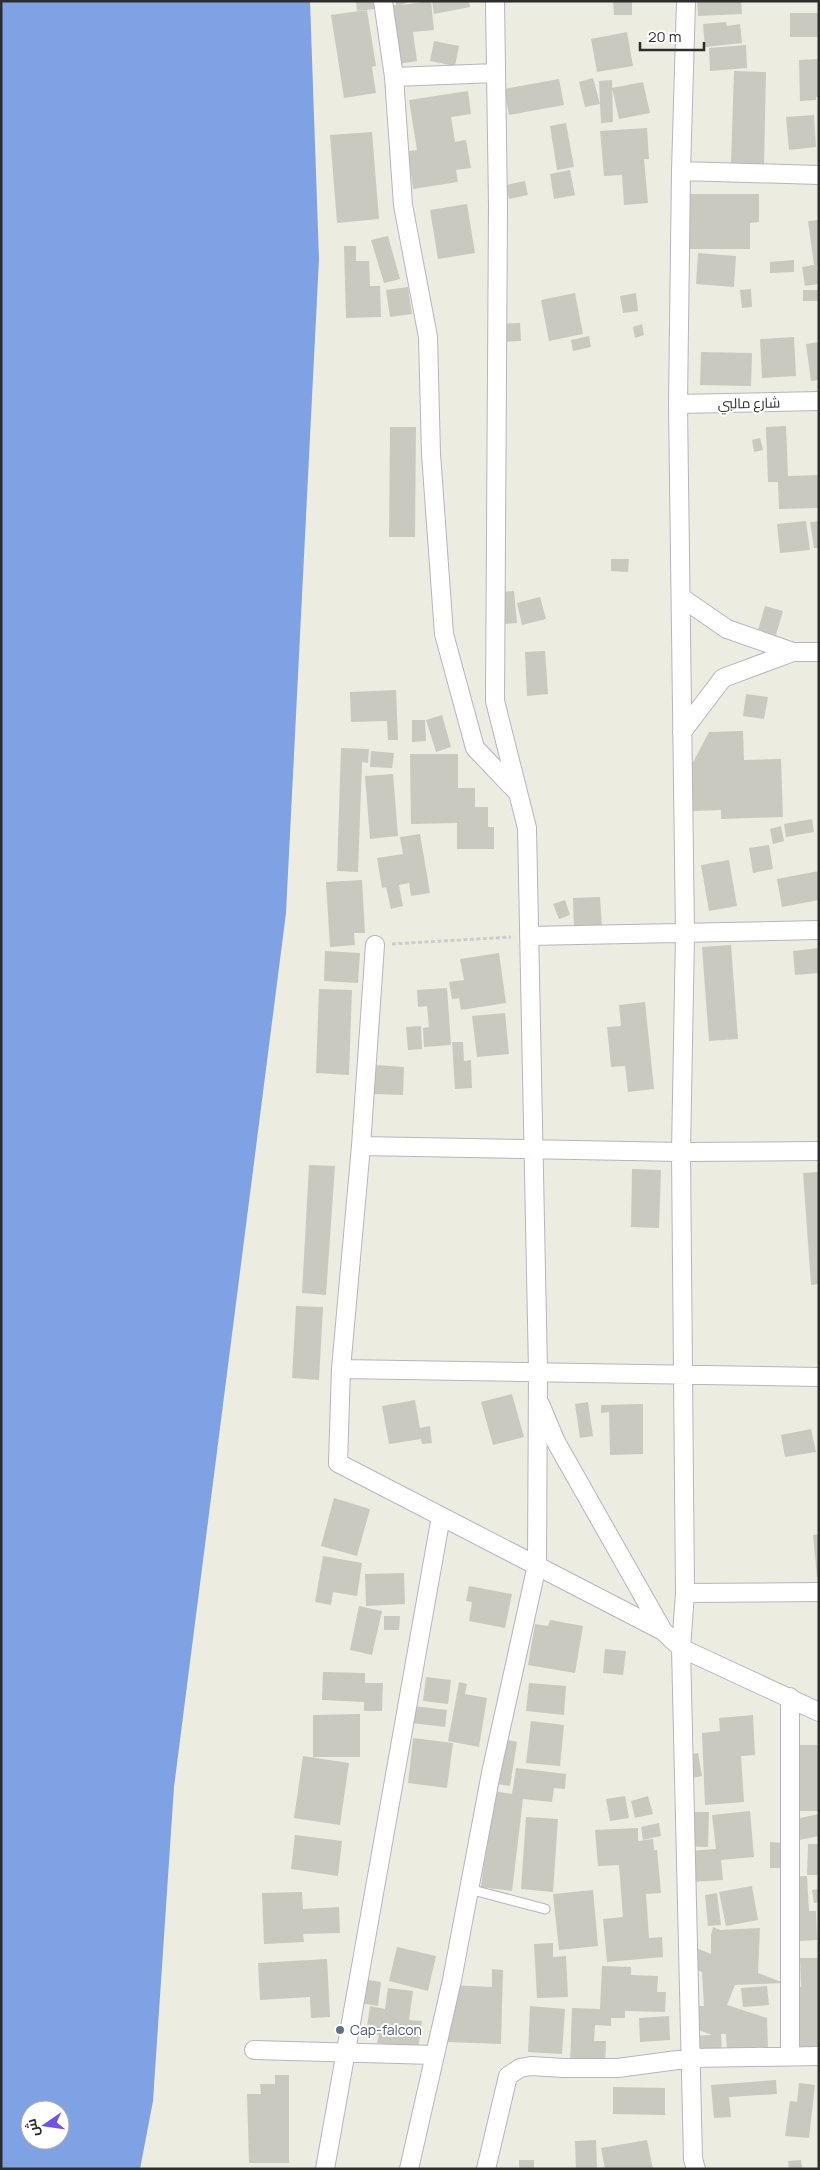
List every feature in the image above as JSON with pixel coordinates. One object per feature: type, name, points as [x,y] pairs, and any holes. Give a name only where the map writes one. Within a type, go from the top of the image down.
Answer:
[{"type":"street","points":[[383,1],[394,77],[402,205],[428,338],[431,454],[444,634],[475,748],[519,794]]},
{"type":"street","points":[[409,2169],[452,1980],[491,1773],[537,1565],[538,1371],[527,828],[496,701],[498,216],[495,1]]},
{"type":"street","points":[[686,1],[681,171],[678,404],[685,934],[681,1152],[685,1593],[681,1648],[693,2159],[696,2169]]},
{"type":"street","points":[[394,77],[496,73]]},
{"type":"street","points":[[681,171],[819,175]]},
{"type":"street","name":"شارع مالبي","points":[[678,404],[819,401]]},
{"type":"street","points":[[682,598],[727,629],[792,652],[819,652]]},
{"type":"street","points":[[682,732],[723,678],[792,652]]},
{"type":"street","points":[[529,936],[819,930]]},
{"type":"street","points":[[375,945],[361,1146],[341,1369],[338,1463],[663,1630]]},
{"type":"street","points":[[361,1146],[681,1152],[819,1151]]},
{"type":"street","points":[[341,1369],[819,1377]]},
{"type":"street","points":[[538,1396],[556,1442],[663,1630],[681,1648],[819,1712]]},
{"type":"street","points":[[325,2169],[441,1516]]},
{"type":"street","points":[[685,1593],[819,1592]]},
{"type":"street","points":[[790,1697],[790,2056]]},
{"type":"street","points":[[254,2050],[434,2055]]},
{"type":"street","points":[[486,2169],[508,2076],[520,2068],[531,2066],[618,2068],[692,2058],[819,2056]]},
{"type":"lane","points":[[469,1888],[545,1909]]},
{"type":"path","points":[[375,945],[529,936]]},
{"type":"water","points":[[1,1],[310,1],[319,259],[286,913],[174,1787],[153,2101],[140,2169],[1,2169]]},
{"type":"building","points":[[356,1],[374,1],[375,9],[357,11]]},
{"type":"building","points":[[396,1],[411,1],[401,5],[431,1],[434,30],[413,32],[417,61],[399,64],[391,6],[396,5]]},
{"type":"building","points":[[432,1],[469,1],[470,7],[434,14]]},
{"type":"building","points":[[613,1],[632,1],[632,15],[614,15]]},
{"type":"building","points":[[697,1],[741,1],[742,14],[698,16]]},
{"type":"building","points":[[367,10],[376,66],[372,67],[376,93],[344,98],[331,15]]},
{"type":"building","points":[[790,13],[819,13],[818,37],[790,37]]},
{"type":"building","points":[[726,22],[727,26],[740,24],[742,43],[705,47],[703,24]]},
{"type":"building","points":[[627,32],[633,66],[597,72],[591,39]]},
{"type":"building","points":[[434,41],[459,46],[455,66],[430,61]]},
{"type":"building","points":[[746,45],[747,68],[710,71],[709,48]]},
{"type":"building","points":[[819,59],[819,97],[816,97],[816,100],[800,101],[799,60]]},
{"type":"building","points":[[734,71],[766,72],[764,165],[731,164]]},
{"type":"building","points":[[593,78],[600,104],[585,107],[579,82]]},
{"type":"building","points":[[559,79],[564,105],[509,115],[504,89]]},
{"type":"building","points":[[612,80],[613,122],[601,123],[599,81]]},
{"type":"building","points":[[643,82],[650,113],[619,119],[612,88]]},
{"type":"building","points":[[468,91],[471,114],[451,117],[455,142],[466,140],[471,168],[456,170],[458,182],[413,189],[408,151],[417,150],[409,100]]},
{"type":"building","points":[[814,115],[816,147],[789,150],[786,117]]},
{"type":"building","points":[[566,123],[574,167],[557,170],[550,126]]},
{"type":"building","points":[[647,128],[649,159],[644,159],[648,203],[624,205],[622,175],[604,176],[600,131]]},
{"type":"building","points":[[372,132],[379,219],[337,223],[330,135]]},
{"type":"building","points":[[570,170],[575,195],[554,199],[550,174]]},
{"type":"building","points":[[525,181],[528,195],[509,199],[506,185]]},
{"type":"building","points":[[686,194],[759,194],[759,222],[750,223],[750,249],[686,249]]},
{"type":"building","points":[[467,204],[475,253],[438,259],[430,210]]},
{"type":"building","points":[[819,220],[819,266],[817,266],[819,284],[805,286],[802,267],[814,265],[808,221]]},
{"type":"building","points":[[388,236],[400,279],[384,283],[371,240]]},
{"type":"building","points":[[344,246],[356,246],[356,261],[369,261],[370,286],[380,286],[381,317],[346,318]]},
{"type":"building","points":[[698,253],[736,256],[734,287],[696,284]]},
{"type":"building","points":[[794,260],[794,272],[770,273],[770,262]]},
{"type":"building","points":[[408,287],[412,314],[390,317],[386,290]]},
{"type":"building","points":[[751,289],[752,307],[742,308],[740,290]]},
{"type":"building","points":[[803,290],[819,290],[819,301],[803,301]]},
{"type":"building","points":[[575,293],[583,334],[549,341],[541,300]]},
{"type":"building","points":[[636,293],[638,311],[623,313],[620,296]]},
{"type":"building","points":[[520,323],[521,341],[498,342],[498,324]]},
{"type":"building","points":[[642,324],[644,335],[635,338],[633,327]]},
{"type":"building","points":[[589,336],[591,347],[573,351],[571,340]]},
{"type":"building","points":[[794,337],[796,376],[762,378],[760,339]]},
{"type":"building","points":[[819,342],[819,380],[811,381],[806,344]]},
{"type":"building","points":[[701,352],[752,353],[751,386],[700,385]]},
{"type":"building","points":[[786,426],[788,476],[819,475],[819,508],[779,509],[778,482],[768,482],[766,427]]},
{"type":"building","points":[[390,427],[416,427],[415,537],[389,537]]},
{"type":"building","points":[[760,438],[763,450],[754,452],[752,440]]},
{"type":"building","points":[[806,521],[810,550],[780,553],[777,524]]},
{"type":"building","points":[[819,521],[819,548],[814,548],[810,522]]},
{"type":"building","points":[[611,559],[629,559],[628,572],[611,571]]},
{"type":"building","points":[[514,591],[517,623],[505,624],[502,592]]},
{"type":"building","points":[[540,597],[546,619],[522,625],[517,603]]},
{"type":"building","points":[[765,606],[783,611],[776,635],[758,630]]},
{"type":"building","points":[[545,651],[548,694],[527,696],[525,652]]},
{"type":"building","points":[[396,690],[398,740],[388,740],[387,721],[351,722],[350,692]]},
{"type":"building","points":[[746,694],[768,697],[764,719],[743,716]]},
{"type":"building","points":[[442,715],[451,747],[436,752],[426,720]]},
{"type":"building","points":[[412,720],[425,720],[426,741],[412,742]]},
{"type":"building","points":[[743,731],[744,760],[781,759],[783,817],[721,819],[721,810],[692,811],[690,768],[709,732]]},
{"type":"building","points":[[341,748],[369,749],[368,763],[362,762],[358,872],[337,871]]},
{"type":"building","points":[[371,751],[394,753],[392,768],[370,767]]},
{"type":"building","points":[[410,754],[458,754],[458,788],[475,788],[475,807],[488,807],[488,827],[494,827],[494,849],[457,849],[457,823],[411,824]]},
{"type":"building","points":[[393,774],[398,836],[370,839],[365,776]]},
{"type":"building","points":[[812,819],[814,832],[786,837],[784,824]]},
{"type":"building","points":[[781,826],[784,841],[773,844],[770,829]]},
{"type":"building","points":[[420,834],[430,893],[411,896],[409,883],[399,885],[403,906],[391,909],[386,887],[382,888],[377,858],[403,854],[400,837]]},
{"type":"building","points":[[769,845],[773,869],[753,873],[749,848]]},
{"type":"building","points":[[729,860],[737,906],[709,911],[701,865]]},
{"type":"building","points":[[819,871],[819,900],[782,907],[777,879]]},
{"type":"building","points":[[362,880],[365,933],[354,933],[355,945],[330,947],[326,882]]},
{"type":"building","points":[[600,897],[602,926],[574,928],[573,898]]},
{"type":"building","points":[[565,900],[570,915],[559,919],[553,904]]},
{"type":"building","points":[[731,945],[738,1039],[709,1041],[702,947]]},
{"type":"building","points":[[819,948],[819,973],[795,975],[793,951]]},
{"type":"building","points":[[325,951],[360,953],[358,983],[324,981]]},
{"type":"building","points":[[499,953],[506,1003],[461,1010],[459,998],[452,999],[449,982],[464,980],[460,959]]},
{"type":"building","points":[[447,988],[451,1045],[424,1047],[423,1028],[429,1027],[427,1006],[418,1007],[417,990]]},
{"type":"building","points":[[319,989],[352,990],[349,1075],[316,1073]]},
{"type":"building","points":[[645,1002],[654,1089],[628,1092],[625,1066],[611,1067],[607,1027],[621,1026],[619,1005]]},
{"type":"building","points":[[505,1013],[509,1054],[477,1057],[472,1016]]},
{"type":"building","points":[[421,1026],[422,1049],[408,1050],[406,1027]]},
{"type":"building","points":[[452,1042],[463,1042],[464,1061],[471,1060],[472,1088],[455,1089]]},
{"type":"building","points":[[375,1065],[404,1067],[403,1095],[374,1094]]},
{"type":"building","points":[[309,1165],[335,1166],[326,1295],[302,1293]]},
{"type":"building","points":[[632,1169],[661,1170],[659,1228],[631,1227]]},
{"type":"building","points":[[819,1172],[819,1284],[811,1285],[803,1173]]},
{"type":"building","points":[[296,1306],[323,1307],[319,1380],[292,1378]]},
{"type":"building","points":[[512,1394],[524,1437],[493,1445],[481,1402]]},
{"type":"building","points":[[415,1400],[420,1428],[430,1426],[432,1443],[422,1444],[421,1439],[389,1444],[382,1406]]},
{"type":"building","points":[[588,1402],[593,1436],[580,1438],[575,1404]]},
{"type":"building","points":[[643,1404],[643,1454],[610,1455],[609,1412],[601,1413],[601,1405]]},
{"type":"building","points":[[811,1429],[816,1452],[785,1457],[781,1435]]},
{"type":"building","points":[[334,1498],[370,1509],[357,1556],[321,1546]]},
{"type":"building","points":[[819,1534],[819,1576],[817,1577],[813,1535]]},
{"type":"building","points":[[323,1556],[362,1563],[357,1596],[333,1592],[331,1605],[315,1602]]},
{"type":"building","points":[[404,1573],[405,1604],[366,1606],[365,1574]]},
{"type":"building","points":[[469,1586],[512,1594],[505,1628],[469,1621],[472,1602],[466,1601]]},
{"type":"building","points":[[359,1606],[382,1611],[372,1655],[350,1650]]},
{"type":"building","points":[[384,1616],[400,1616],[399,1630],[384,1630]]},
{"type":"building","points":[[550,1620],[583,1626],[575,1673],[528,1665],[535,1624],[548,1626]]},
{"type":"building","points":[[605,1649],[626,1651],[623,1675],[603,1673]]},
{"type":"building","points":[[323,1672],[365,1673],[365,1683],[383,1683],[382,1711],[364,1711],[364,1702],[322,1700]]},
{"type":"building","points":[[426,1677],[451,1680],[448,1704],[423,1701]]},
{"type":"building","points":[[459,1682],[467,1684],[465,1694],[487,1698],[479,1747],[448,1741]]},
{"type":"building","points":[[529,1683],[566,1686],[564,1715],[526,1711]]},
{"type":"building","points":[[405,1705],[447,1710],[445,1727],[403,1722]]},
{"type":"building","points":[[360,1714],[360,1757],[313,1757],[313,1715]]},
{"type":"building","points":[[753,1715],[755,1755],[741,1756],[744,1802],[705,1805],[702,1733],[720,1731],[719,1718]]},
{"type":"building","points":[[531,1721],[564,1725],[560,1766],[526,1763]]},
{"type":"building","points":[[413,1738],[453,1743],[447,1788],[408,1783]]},
{"type":"building","points":[[498,1738],[517,1742],[510,1786],[491,1783]]},
{"type":"building","points":[[786,1745],[819,1745],[819,1811],[787,1811]]},
{"type":"building","points":[[698,1753],[702,1776],[682,1780],[677,1757]]},
{"type":"building","points":[[303,1756],[349,1763],[340,1825],[294,1818]]},
{"type":"building","points":[[516,1768],[566,1774],[565,1789],[554,1788],[552,1802],[523,1799],[512,1891],[481,1887],[493,1791],[512,1794]]},
{"type":"building","points":[[625,1796],[629,1818],[610,1821],[606,1799]]},
{"type":"building","points":[[648,1796],[653,1814],[635,1818],[631,1801]]},
{"type":"building","points":[[750,1811],[754,1857],[721,1860],[723,1880],[692,1882],[689,1851],[716,1849],[712,1815]]},
{"type":"building","points":[[684,1812],[709,1812],[708,1847],[683,1846]]},
{"type":"building","points":[[819,1814],[819,1836],[785,1843],[781,1822]]},
{"type":"building","points":[[526,1817],[558,1819],[553,1892],[521,1889]]},
{"type":"building","points":[[659,1823],[661,1836],[643,1840],[641,1827]]},
{"type":"building","points":[[638,1828],[638,1841],[653,1839],[654,1850],[657,1850],[661,1893],[646,1894],[649,1938],[662,1937],[663,1957],[607,1962],[603,1919],[623,1917],[619,1865],[598,1866],[595,1830]]},
{"type":"building","points":[[295,1835],[342,1841],[338,1876],[291,1869]]},
{"type":"building","points":[[770,1842],[783,1843],[784,1868],[770,1868]]},
{"type":"building","points":[[808,1844],[819,1844],[819,1875],[807,1875]]},
{"type":"building","points":[[807,1876],[809,1911],[816,1911],[817,1940],[798,1941],[787,1877]]},
{"type":"building","points":[[752,1886],[758,1920],[726,1926],[719,1892]]},
{"type":"building","points":[[819,1889],[819,1902],[814,1903],[812,1890]]},
{"type":"building","points":[[593,1890],[598,1946],[559,1950],[553,1894]]},
{"type":"building","points":[[302,1892],[303,1909],[339,1907],[340,1933],[303,1934],[304,1942],[264,1944],[262,1893]]},
{"type":"building","points":[[717,1893],[721,1925],[708,1926],[705,1895]]},
{"type":"building","points":[[713,1927],[720,1930],[760,1928],[758,1973],[784,1983],[735,1985],[727,2005],[767,2018],[768,2048],[727,2050],[726,2034],[721,2034],[722,2053],[693,2055],[692,2036],[712,2035],[693,2028],[692,2006],[704,2006],[702,1972],[688,1967],[696,1948],[711,1954]]},
{"type":"building","points":[[553,1943],[553,1957],[566,1956],[568,1997],[537,1998],[534,1944]]},
{"type":"building","points":[[397,1947],[436,1956],[428,1991],[389,1981]]},
{"type":"building","points":[[800,1958],[819,1958],[819,2050],[815,2050],[815,2047],[797,2048],[786,1987],[801,1987]]},
{"type":"building","points":[[327,1959],[330,2017],[311,2018],[310,1997],[260,2000],[258,1963]]},
{"type":"building","points":[[602,1966],[631,1967],[631,1975],[658,1976],[657,1992],[666,1992],[665,2012],[625,2011],[625,2018],[611,2018],[611,2026],[595,2025],[594,2041],[606,2041],[605,2067],[570,2066],[572,2008],[600,2009]]},
{"type":"building","points":[[492,1969],[503,1970],[501,2044],[448,2042],[448,1985],[492,1987]]},
{"type":"building","points":[[357,1978],[381,1982],[378,2006],[354,2002]]},
{"type":"building","points":[[767,1986],[769,2005],[743,2007],[741,1988]]},
{"type":"building","points":[[388,1988],[413,1991],[409,2020],[422,2021],[418,2049],[377,2043],[379,2035],[366,2033],[370,2006],[385,2009]]},
{"type":"building","points":[[530,2006],[565,2009],[562,2054],[528,2052]]},
{"type":"building","points":[[669,2016],[670,2040],[640,2042],[639,2018]]},
{"type":"building","points":[[275,2075],[289,2075],[289,2163],[249,2163],[247,2094],[261,2094],[260,2084],[275,2084]]},
{"type":"building","points":[[776,2080],[777,2094],[729,2097],[731,2117],[714,2118],[711,2085]]},
{"type":"building","points":[[799,2083],[815,2085],[809,2138],[785,2136],[790,2101],[797,2102]]},
{"type":"building","points":[[613,2087],[665,2088],[665,2115],[613,2114]]},
{"type":"building","points":[[596,2140],[597,2169],[576,2169],[575,2141]]},
{"type":"building","points":[[647,2140],[653,2169],[605,2169],[601,2148]]},
{"type":"building","points":[[519,2160],[534,2160],[534,2169],[519,2169]]},
{"type":"building","points":[[801,2160],[802,2169],[789,2169],[788,2161]]},
{"type":"place","name":"Cap-falcon","points":[[340,2030]]}]
